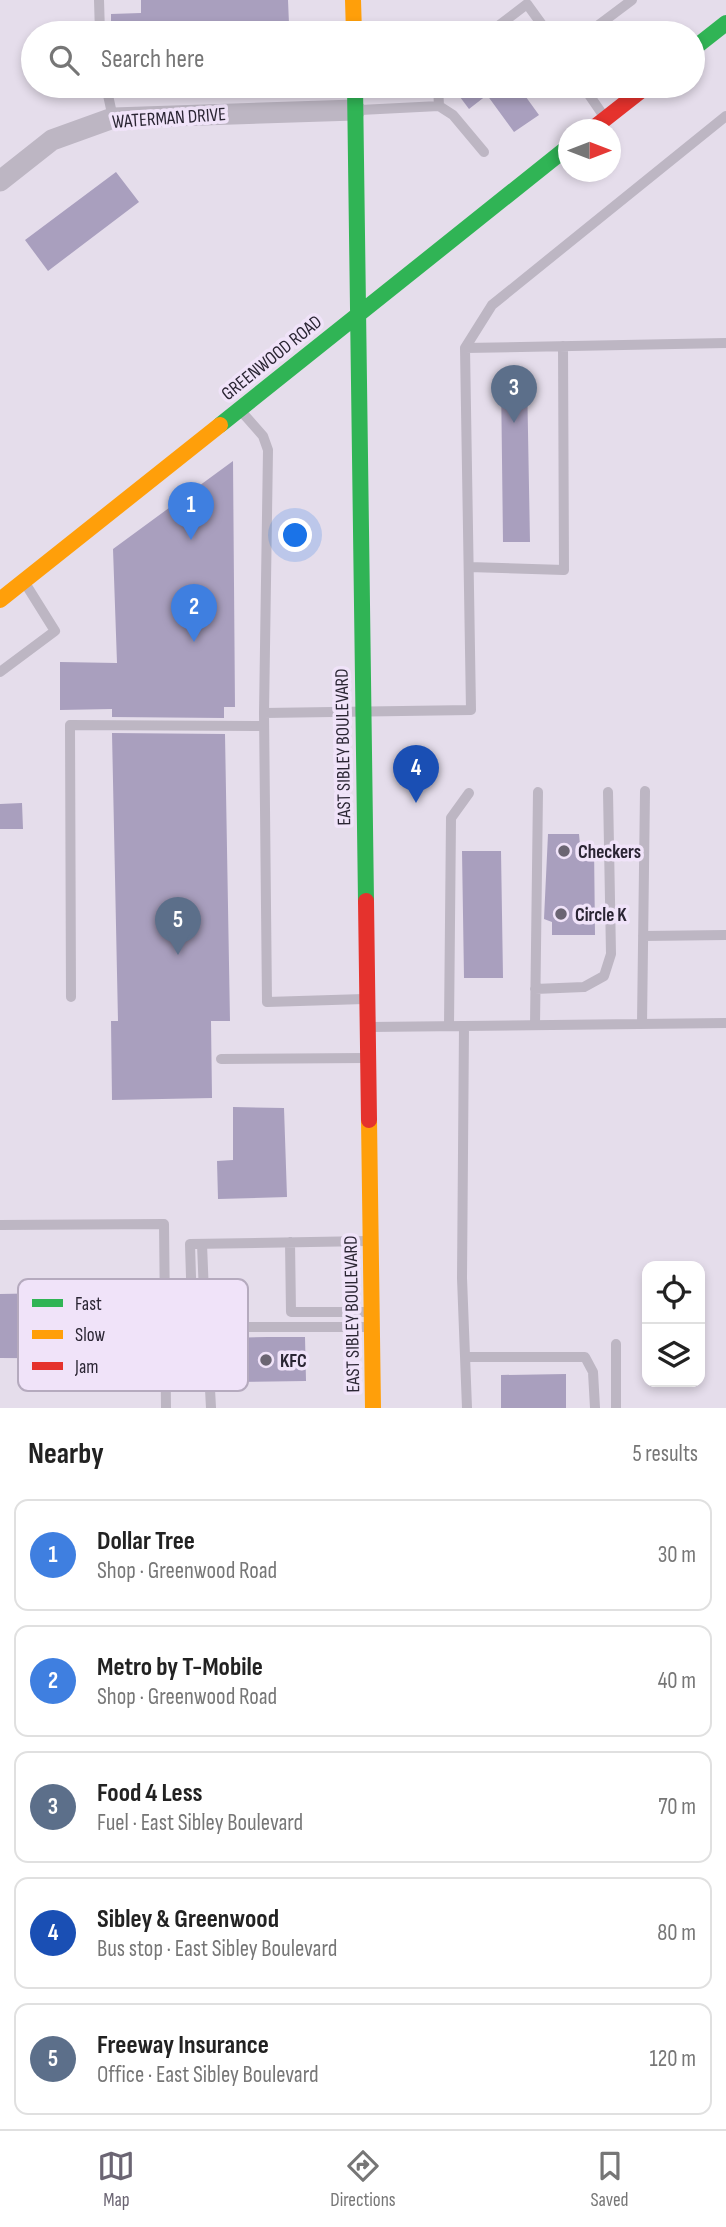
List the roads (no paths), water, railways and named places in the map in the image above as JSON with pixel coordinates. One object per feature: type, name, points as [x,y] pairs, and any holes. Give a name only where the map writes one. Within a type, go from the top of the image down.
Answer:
[{"type":"main road","points":[[353,0],[354,21]]},
{"type":"main road","points":[[705,40],[726,23]]},
{"type":"main road","name":"EAST SIBLEY BOULEVARD","points":[[355,98],[373,1408]]},
{"type":"main road","points":[[605,118],[631,98]]},
{"type":"main road","name":"GREENWOOD ROAD","points":[[0,600],[558,157]]},
{"type":"street","name":"WATERMAN DRIVE","points":[[0,181],[52,140],[113,118],[355,110]]},
{"type":"lane","points":[[99,0],[100,21]]},
{"type":"lane","points":[[604,21],[632,0]]},
{"type":"lane","points":[[505,21],[527,4],[539,21]]},
{"type":"lane","points":[[109,98],[113,118]]},
{"type":"lane","points":[[439,98],[439,106]]},
{"type":"lane","points":[[591,98],[605,118]]},
{"type":"lane","points":[[355,110],[439,106],[453,115],[484,152]]},
{"type":"lane","points":[[264,713],[471,710],[465,348],[492,305],[726,116]]},
{"type":"lane","points":[[465,348],[726,343]]},
{"type":"lane","points":[[469,567],[564,570],[563,346]]},
{"type":"lane","points":[[239,408],[263,436],[268,450],[264,713],[267,1002],[367,999]]},
{"type":"lane","points":[[0,671],[55,631],[24,581]]},
{"type":"lane","points":[[71,997],[70,725],[264,726]]},
{"type":"lane","points":[[642,1024],[645,791]]},
{"type":"lane","points":[[535,1025],[538,792]]},
{"type":"lane","points":[[535,989],[584,987],[604,976],[611,954],[608,792]]},
{"type":"lane","points":[[449,1026],[451,818],[469,793]]},
{"type":"lane","points":[[643,936],[726,936]]},
{"type":"lane","points":[[368,1027],[726,1023]]},
{"type":"lane","points":[[464,1026],[467,1408]]},
{"type":"lane","points":[[221,1059],[368,1058]]},
{"type":"lane","points":[[0,1225],[164,1224],[165,1279]]},
{"type":"lane","points":[[191,1279],[190,1244],[370,1241]]},
{"type":"lane","points":[[290,1242],[291,1312],[372,1319]]},
{"type":"lane","points":[[202,1244],[203,1279]]},
{"type":"lane","points":[[248,1325],[372,1319]]},
{"type":"lane","points":[[616,1344],[616,1408]]},
{"type":"lane","points":[[465,1357],[585,1357],[593,1372],[595,1408]]},
{"type":"place","name":"Food 4 Less","points":[[514,423]]},
{"type":"place","name":"Dollar Tree","points":[[191,540]]},
{"type":"place","name":"Metro by T-Mobile","points":[[194,642]]},
{"type":"place","name":"Sibley & Greenwood","points":[[416,803]]},
{"type":"place","name":"Checkers","points":[[564,851]]},
{"type":"place","name":"Circle K","points":[[561,914]]},
{"type":"place","name":"Freeway Insurance","points":[[178,955]]},
{"type":"place","name":"KFC","points":[[266,1360]]}]
